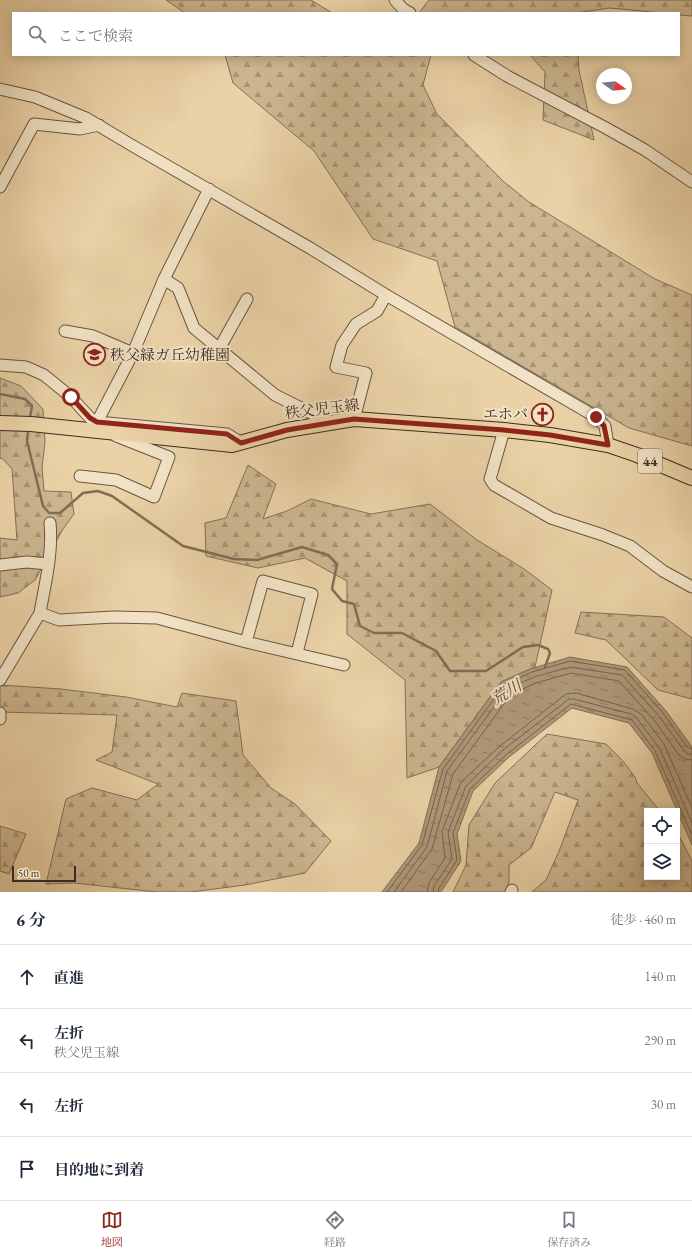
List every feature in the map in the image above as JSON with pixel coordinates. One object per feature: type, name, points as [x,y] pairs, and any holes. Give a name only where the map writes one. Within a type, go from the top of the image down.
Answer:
[{"type":"main road","name":"秩父児玉線","points":[[0,423],[31,424],[232,445],[287,430],[354,419],[504,430],[550,435],[608,445],[637,455],[692,478]]},
{"type":"street","points":[[395,0],[403,9],[408,12]]},
{"type":"street","points":[[476,56],[507,76],[645,150],[692,182]]},
{"type":"street","points":[[0,89],[35,97],[86,118],[310,248],[386,295],[596,417],[604,426],[608,445]]},
{"type":"street","points":[[0,187],[34,124],[80,129],[99,125]]},
{"type":"street","points":[[97,422],[132,353],[164,279],[208,189]]},
{"type":"street","points":[[164,279],[178,288],[194,328],[275,396],[329,422]]},
{"type":"street","points":[[354,419],[366,373],[336,367],[342,345],[356,324],[376,311],[386,295]]},
{"type":"street","points":[[219,349],[247,299]]},
{"type":"street","points":[[65,331],[93,336],[132,353]]},
{"type":"street","points":[[0,365],[26,367],[44,375],[71,397],[90,418],[97,422],[227,434],[241,443]]},
{"type":"street","points":[[504,430],[490,479],[494,485],[551,518],[603,535],[630,546],[663,571],[692,588]]},
{"type":"street","points":[[80,476],[116,480],[154,497],[169,457],[107,432]]},
{"type":"street","points":[[0,680],[40,613],[48,564],[51,535],[50,523]]},
{"type":"street","points":[[0,565],[27,562],[48,564]]},
{"type":"street","points":[[246,642],[264,581],[312,594],[297,653]]},
{"type":"street","points":[[40,613],[59,620],[114,617],[156,618],[246,642],[344,665]]},
{"type":"street","points":[[0,713],[0,718]]},
{"type":"green space","points":[[166,0],[311,0],[330,12],[184,12]]},
{"type":"green space","points":[[429,0],[692,0],[692,16],[680,15],[680,12],[652,12],[610,8],[582,12],[420,12]]},
{"type":"green space","points":[[225,56],[431,56],[423,85],[437,114],[503,181],[529,202],[655,279],[692,295],[692,446],[629,428],[455,327],[437,261],[373,239],[314,151],[233,83]]},
{"type":"green space","points":[[531,56],[578,56],[579,70],[594,140],[543,120],[545,72]]},
{"type":"green space","points":[[0,378],[21,386],[43,409],[45,443],[42,467],[44,491],[71,492],[74,514],[63,529],[35,580],[18,593],[0,597],[0,538],[17,540],[12,469],[3,459],[0,458]]},
{"type":"green space","points":[[248,465],[276,484],[263,519],[287,511],[311,499],[371,514],[430,504],[477,540],[524,569],[552,590],[535,667],[501,682],[439,767],[407,778],[405,680],[347,634],[347,581],[305,558],[258,568],[206,556],[205,523],[226,518]]},
{"type":"green space","points":[[581,612],[664,617],[692,638],[692,699],[658,690],[606,640],[575,633]]},
{"type":"green space","points":[[0,685],[61,689],[126,697],[177,707],[182,693],[236,701],[243,755],[271,788],[295,804],[331,841],[305,873],[245,885],[191,892],[157,892],[74,883],[46,884],[66,799],[92,788],[137,800],[158,784],[96,760],[112,752],[117,715],[0,712]]},
{"type":"green space","points":[[547,734],[606,744],[623,761],[635,777],[637,783],[658,808],[644,808],[644,880],[680,880],[680,838],[692,861],[692,892],[532,892],[546,880],[560,849],[578,800],[555,792],[531,848],[509,865],[509,881],[506,892],[453,892],[466,865],[469,825],[495,783]]},
{"type":"green space","points":[[0,826],[26,834],[9,874],[0,871]]},
{"type":"water","name":"荒川","points":[[570,657],[627,667],[666,711],[692,747],[692,845],[680,817],[680,808],[676,808],[652,753],[629,723],[572,708],[509,757],[473,791],[457,834],[461,861],[441,892],[382,892],[419,843],[439,767],[501,682],[530,669]]},
{"type":"waterway","points":[[0,394],[25,399],[32,406],[30,417]]},
{"type":"waterway","points":[[28,432],[27,441],[43,506],[49,513],[60,513],[83,493],[98,491],[112,496],[183,546],[234,559],[257,560],[302,547],[328,555],[337,564],[332,589],[342,601],[354,604],[360,626],[374,633],[402,633],[436,651],[450,671],[486,671],[523,647],[538,645],[548,649],[550,653],[545,667]]},
{"type":"place","name":"秩父緑ガ丘幼稚園","points":[[94,355]]},
{"type":"place","name":"エホバ","points":[[543,414]]},
{"type":"route","points":[[71,397],[90,418],[97,422],[227,434],[241,443],[287,430],[354,419],[504,430],[550,435],[608,445],[604,426],[596,417]]}]
